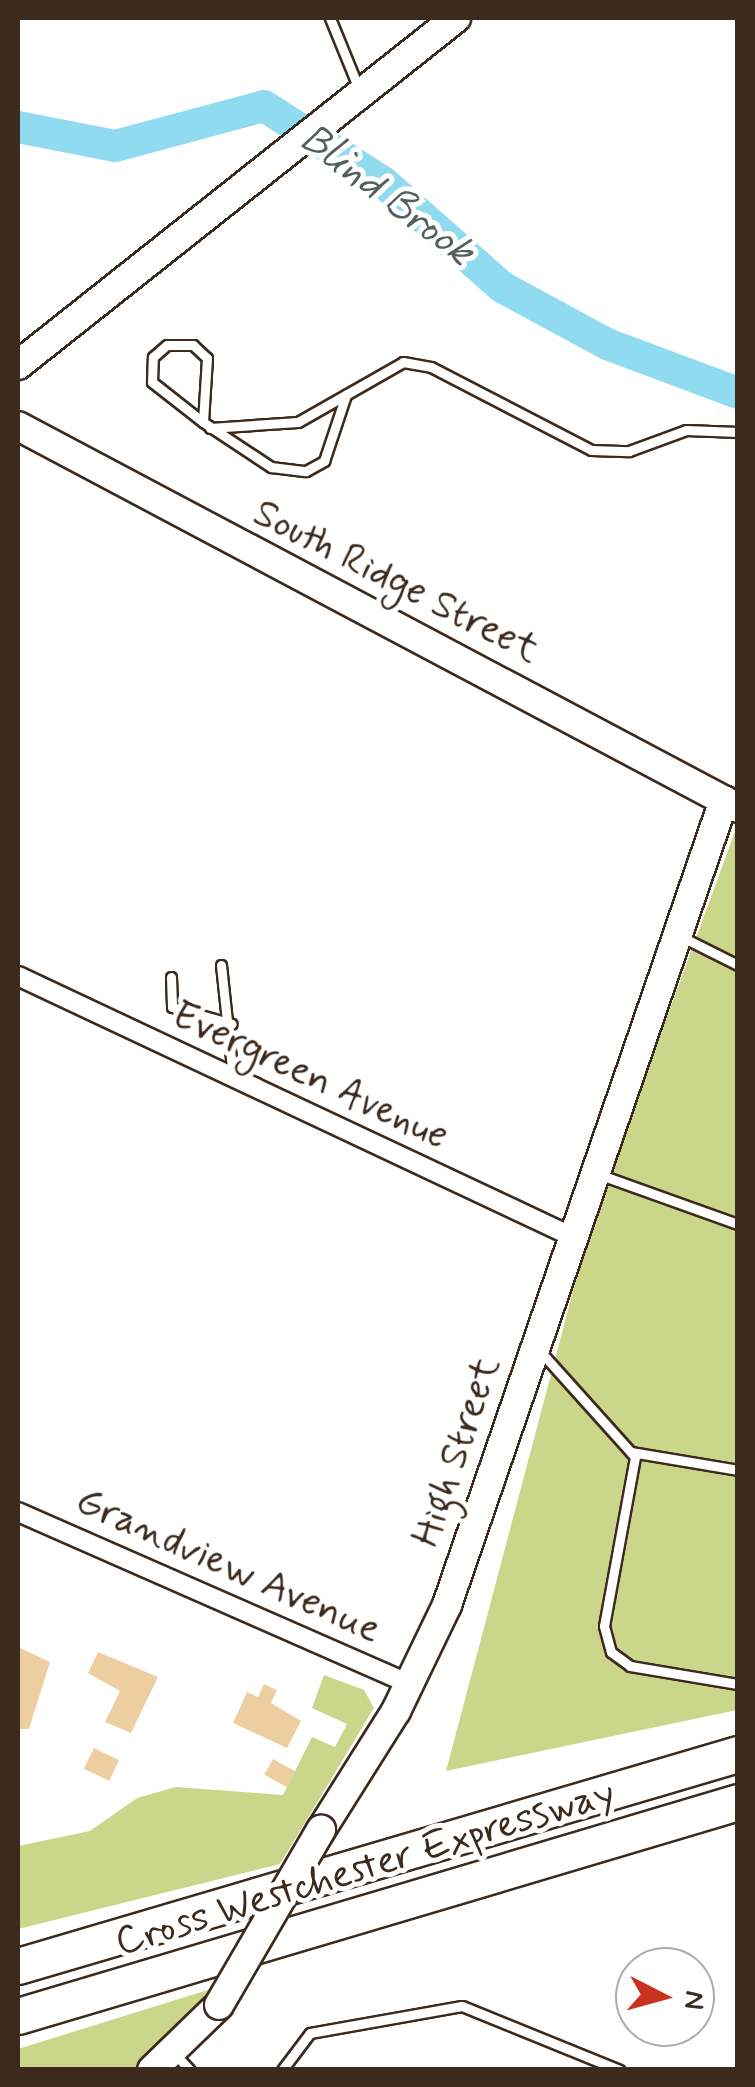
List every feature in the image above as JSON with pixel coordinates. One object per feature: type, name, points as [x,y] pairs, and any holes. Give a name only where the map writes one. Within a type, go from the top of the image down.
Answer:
[{"type":"highway","name":"Cross Westchester Expressway","points":[[18,1966],[738,1754]]},
{"type":"highway","name":"Cross Westchester Expressway","points":[[18,2016],[738,1802]]},
{"type":"highway","points":[[18,1956],[101,1941]]},
{"type":"street","points":[[18,366],[359,89],[456,18]]},
{"type":"street","name":"South Ridge Street","points":[[18,426],[731,804]]},
{"type":"street","name":"High Street","points":[[171,2063],[219,2005],[410,1684],[447,1605],[678,935],[731,804]]},
{"type":"street","name":"Evergreen Avenue","points":[[18,976],[573,1237]]},
{"type":"street","name":"Grandview Avenue","points":[[18,1512],[410,1684]]},
{"type":"lane","points":[[330,18],[359,89]]},
{"type":"lane","points":[[206,425],[207,358],[193,346],[167,345],[153,358],[152,382],[206,425],[258,461],[306,471],[330,453],[346,395]]},
{"type":"lane","points":[[206,425],[284,426],[346,395],[376,369],[416,362],[591,450],[630,451],[686,430],[738,432]]},
{"type":"lane","points":[[678,935],[738,965]]},
{"type":"lane","points":[[222,965],[232,1024],[234,1079]]},
{"type":"lane","points":[[170,977],[172,1007],[232,1024]]},
{"type":"lane","points":[[595,1174],[738,1224]]},
{"type":"lane","points":[[534,1346],[631,1452],[738,1470]]},
{"type":"lane","points":[[631,1452],[604,1626],[611,1652],[630,1666],[738,1684]]},
{"type":"lane","points":[[282,2070],[310,2032],[462,2006],[620,2070]]},
{"type":"green space","points":[[737,826],[737,1710],[446,1771],[590,1227]]},
{"type":"green space","points":[[324,1675],[364,1690],[374,1708],[280,1864],[18,1929],[18,1846],[90,1831],[137,1798],[176,1787],[283,1795],[312,1737],[335,1747],[347,1724],[312,1708]]},
{"type":"green space","points":[[211,1989],[135,2069],[18,2070],[18,2049]]},
{"type":"building","points":[[18,1647],[50,1662],[29,1729],[18,1729]]},
{"type":"building","points":[[98,1652],[158,1677],[131,1733],[105,1722],[120,1691],[88,1673]]},
{"type":"building","points":[[264,1684],[277,1690],[271,1703],[301,1721],[287,1748],[233,1723],[247,1692],[258,1697]]},
{"type":"building","points":[[94,1748],[119,1760],[109,1781],[84,1769]]},
{"type":"building","points":[[273,1759],[296,1772],[287,1787],[264,1775]]},
{"type":"waterway","name":"Blind Brook","points":[[18,127],[115,146],[264,106],[383,182],[502,287],[607,344],[738,393]]}]
